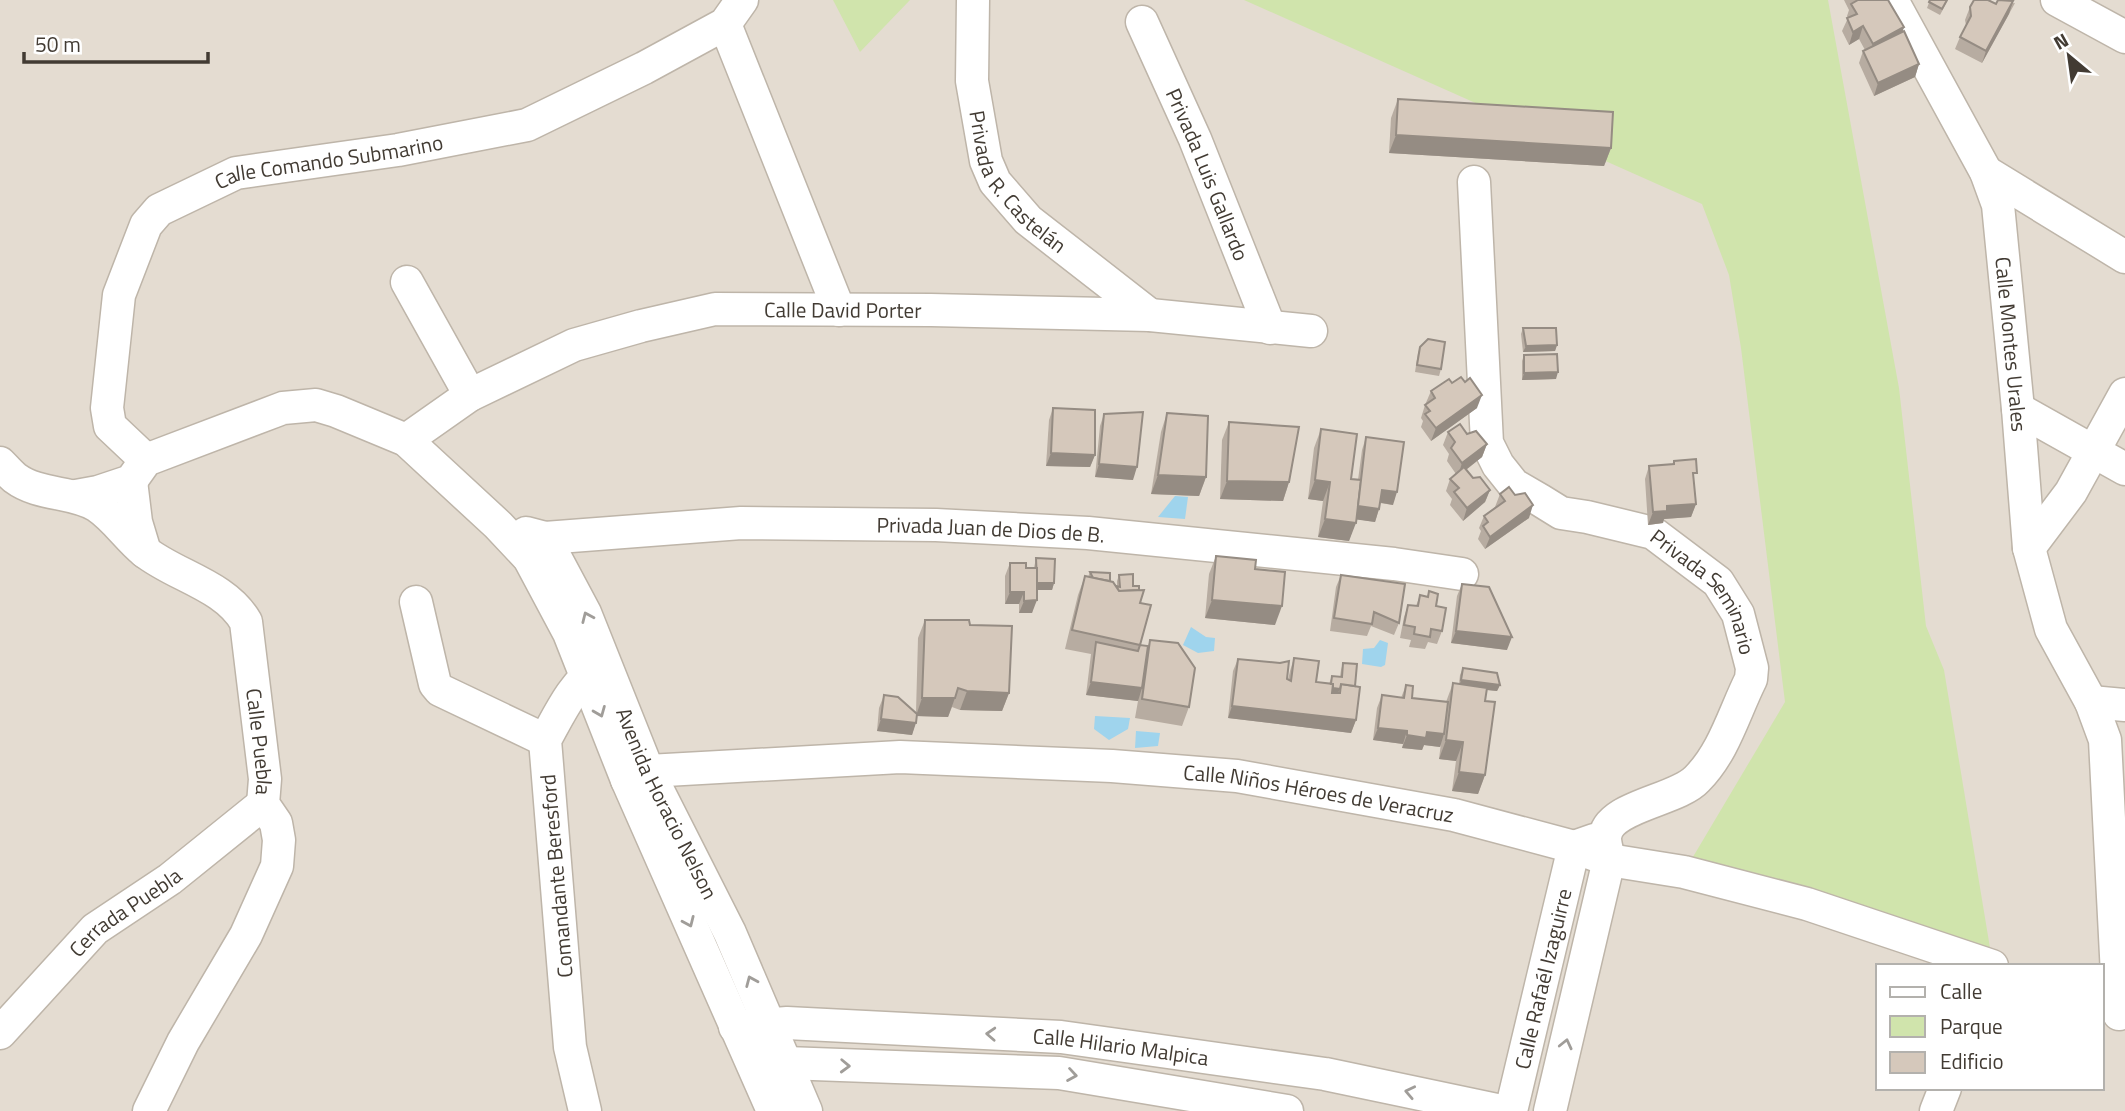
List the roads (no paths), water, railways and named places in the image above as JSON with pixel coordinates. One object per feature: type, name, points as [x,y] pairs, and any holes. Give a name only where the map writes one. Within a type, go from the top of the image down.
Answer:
[{"type":"street","name":"Privada R. Castelán","points":[[973,0],[972,81],[986,161],[995,182],[1028,220],[1150,315]]},
{"type":"street","name":"Calle Montes Urales","points":[[1892,0],[1986,172],[1998,205],[2029,548],[2051,628],[2091,702],[2105,740],[2115,1013]]},
{"type":"street","points":[[2057,0],[2125,37]]},
{"type":"street","points":[[734,12],[839,310]]},
{"type":"street","name":"Calle Comando Submarino","points":[[139,470],[110,426],[107,408],[119,295],[146,225],[159,211],[236,173],[398,150],[527,125],[644,68],[734,12]]},
{"type":"street","name":"Privada Luis Gallardo","points":[[1142,23],[1195,139],[1270,328]]},
{"type":"street","points":[[1986,172],[2125,257]]},
{"type":"street","name":"Privada Seminario","points":[[1474,181],[1488,443],[1498,465],[1514,485],[1561,513],[1653,533],[1708,574],[1718,582],[1738,614],[1752,668],[1751,680],[1719,752],[1696,782],[1613,820],[1607,848],[1574,847]]},
{"type":"street","points":[[408,282],[470,395]]},
{"type":"street","name":"Calle David Porter","points":[[406,440],[470,395],[574,345],[715,309],[1150,315],[1311,331]]},
{"type":"street","points":[[2029,548],[2071,492],[2125,394]]},
{"type":"street","points":[[0,463],[17,480],[54,492],[76,496],[98,492],[139,470],[284,408],[316,405],[406,440],[498,525],[537,548]]},
{"type":"street","points":[[2018,409],[2125,469]]},
{"type":"street","points":[[139,470],[136,522],[145,552]]},
{"type":"street","name":"Calle Puebla","points":[[76,496],[99,507],[145,552],[226,599],[240,611],[246,622],[265,779],[262,804],[278,831],[277,866],[246,935],[183,1042],[149,1111]]},
{"type":"street","name":"Privada Juan de Dios de B.","points":[[537,548],[741,523],[936,525],[1088,533],[1382,562],[1462,574]]},
{"type":"street","name":"Avenida Horacio Nelson","points":[[537,548],[585,613],[596,670],[735,1027],[773,1111]]},
{"type":"street","points":[[416,602],[435,684],[440,690],[545,740],[561,710],[596,670]]},
{"type":"street","points":[[2091,702],[2125,705]]},
{"type":"street","name":"Comandante Beresford","points":[[545,740],[570,1047],[585,1111]]},
{"type":"street","name":"Calle Niños Héroes de Veracruz","points":[[638,776],[900,757],[1112,766],[1237,776],[1454,815],[1574,847]]},
{"type":"street","name":"Avenida Horacio Nelson","points":[[638,776],[730,933],[806,1111]]},
{"type":"street","name":"Cerrada Puebla","points":[[0,1033],[95,929],[170,878],[262,804]]},
{"type":"street","name":"Calle Rafaél Izaguirre","points":[[1511,1111],[1574,847]]},
{"type":"street","points":[[1607,848],[1684,872],[1807,904],[1986,964]]},
{"type":"street","name":"Calle Rafaél Izaguirre","points":[[1550,1111],[1607,848]]},
{"type":"street","name":"Calle Hilario Malpica","points":[[735,1027],[769,1024],[1061,1037],[1325,1074],[1501,1111]]},
{"type":"street","name":"Calle Hilario Malpica","points":[[752,1066],[786,1063],[1059,1073],[1287,1111]]},
{"type":"street","points":[[1936,1111],[1944,1090]]},
{"type":"water","points":[[1175,496],[1188,497],[1185,519],[1158,517]]},
{"type":"water","points":[[1191,627],[1206,637],[1215,638],[1214,651],[1198,653],[1183,645]]},
{"type":"water","points":[[1380,640],[1388,643],[1385,665],[1381,667],[1362,664],[1363,649],[1374,648]]},
{"type":"water","points":[[1095,716],[1130,718],[1128,729],[1109,740],[1094,729]]},
{"type":"water","points":[[1136,731],[1160,733],[1158,746],[1135,748]]}]
